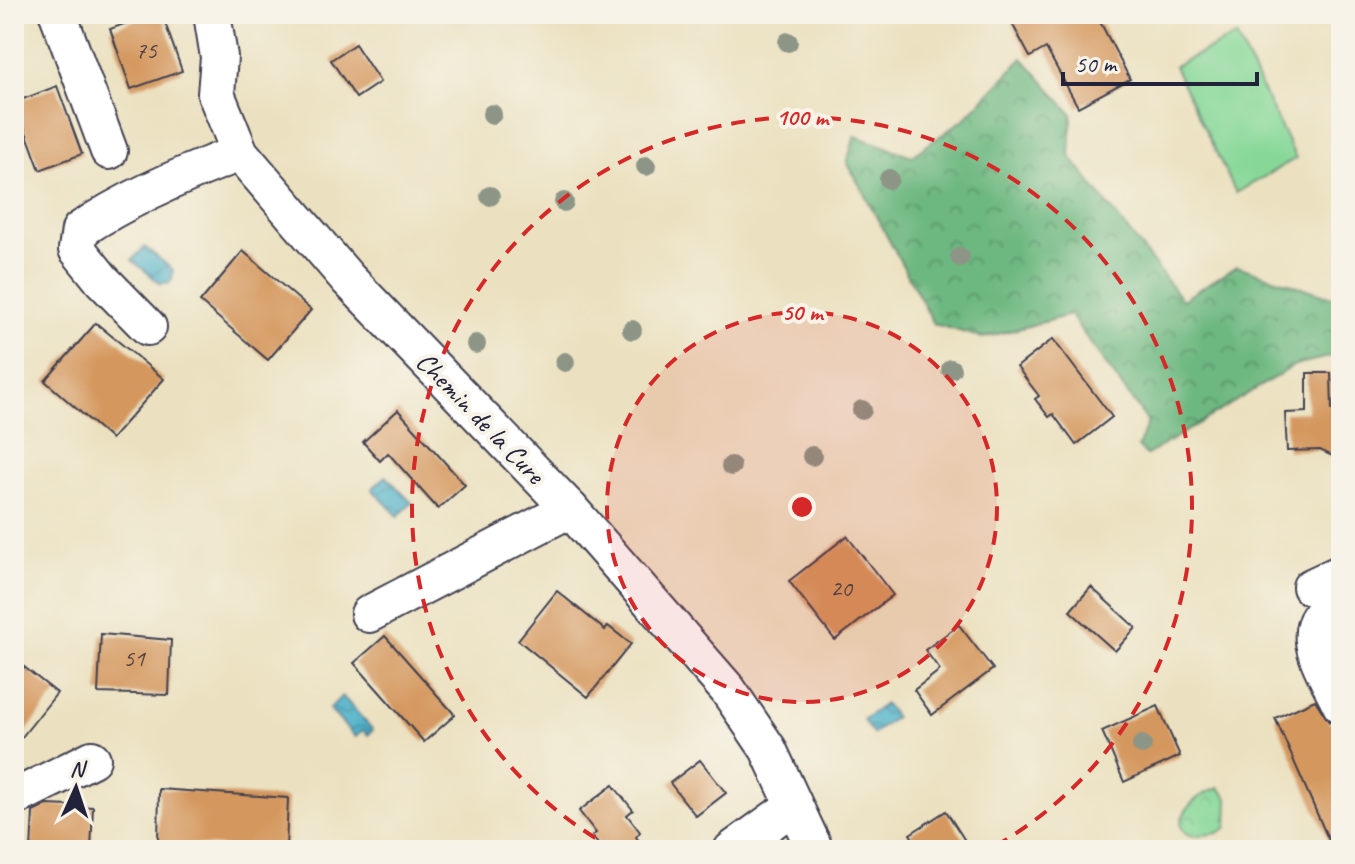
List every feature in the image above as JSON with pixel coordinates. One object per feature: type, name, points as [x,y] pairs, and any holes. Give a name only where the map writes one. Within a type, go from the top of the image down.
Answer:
[{"type":"street","points":[[58,14],[109,151]]},
{"type":"street","name":"Chemin de la Cure","points":[[212,14],[219,57],[216,94],[240,153],[348,279],[570,509],[728,690],[768,749],[815,850]]},
{"type":"street","points":[[148,327],[77,249],[80,230],[113,210],[240,153]]},
{"type":"street","points":[[369,614],[570,509]]},
{"type":"street","points":[[1331,587],[1327,607],[1318,616],[1312,638],[1341,705]]},
{"type":"street","points":[[14,798],[92,759]]},
{"type":"street","points":[[732,850],[793,806]]},
{"type":"green space","points":[[1236,36],[1296,158],[1236,193],[1174,66]]},
{"type":"green space","points":[[1023,58],[1072,114],[1070,156],[1182,300],[1237,266],[1341,300],[1341,354],[1295,365],[1147,455],[1138,447],[1148,422],[1070,315],[983,338],[934,324],[847,162],[855,136],[912,156],[964,119]]},
{"type":"green space","points":[[1219,788],[1228,798],[1227,827],[1218,833],[1198,836],[1185,832],[1181,825],[1187,809],[1199,797]]},
{"type":"water","points":[[145,247],[173,270],[168,284],[161,284],[132,260]]},
{"type":"water","points":[[386,476],[412,503],[398,516],[372,489]]},
{"type":"water","points":[[342,696],[373,730],[368,735],[362,730],[355,737],[329,709]]},
{"type":"water","points":[[885,704],[895,717],[873,734],[863,720]]},
{"type":"building","points":[[152,14],[162,14],[182,71],[131,89],[110,29]]},
{"type":"building","points":[[1007,14],[1096,14],[1130,79],[1078,107],[1046,48],[1030,57]]},
{"type":"building","points":[[355,44],[380,82],[356,98],[331,60]]},
{"type":"building","points":[[57,86],[82,154],[40,170],[15,102]]},
{"type":"building","points":[[243,251],[311,310],[268,360],[200,302]]},
{"type":"building","points":[[96,323],[164,379],[111,439],[45,381]]},
{"type":"building","points":[[1053,339],[1112,417],[1076,445],[1053,414],[1049,417],[1035,399],[1039,396],[1017,367]]},
{"type":"building","points":[[1307,373],[1331,373],[1332,410],[1341,415],[1341,460],[1320,450],[1287,451],[1285,413],[1307,412]]},
{"type":"building","points":[[398,410],[465,485],[438,509],[388,453],[380,461],[363,442]]},
{"type":"building","points":[[847,536],[893,595],[835,640],[789,581]]},
{"type":"building","points":[[1091,587],[1136,628],[1115,651],[1070,611]]},
{"type":"building","points":[[557,591],[605,630],[608,626],[631,644],[588,697],[518,640]]},
{"type":"building","points":[[959,625],[993,669],[932,715],[914,690],[940,670],[925,650]]},
{"type":"building","points":[[101,634],[171,640],[169,695],[98,693]]},
{"type":"building","points":[[385,636],[455,715],[424,742],[354,663]]},
{"type":"building","points":[[14,659],[57,693],[14,747]]},
{"type":"building","points":[[1315,700],[1329,722],[1341,726],[1341,850],[1333,850],[1275,718]]},
{"type":"building","points":[[1158,706],[1180,756],[1124,782],[1102,731]]},
{"type":"building","points":[[700,760],[726,793],[696,816],[670,783]]},
{"type":"building","points":[[613,785],[633,810],[627,815],[640,832],[636,837],[646,850],[602,850],[592,836],[596,833],[579,811]]},
{"type":"building","points":[[159,789],[288,798],[286,850],[158,843]]},
{"type":"building","points":[[47,805],[93,807],[91,850],[31,850],[33,812]]},
{"type":"building","points":[[946,811],[971,850],[920,850],[910,834]]}]
